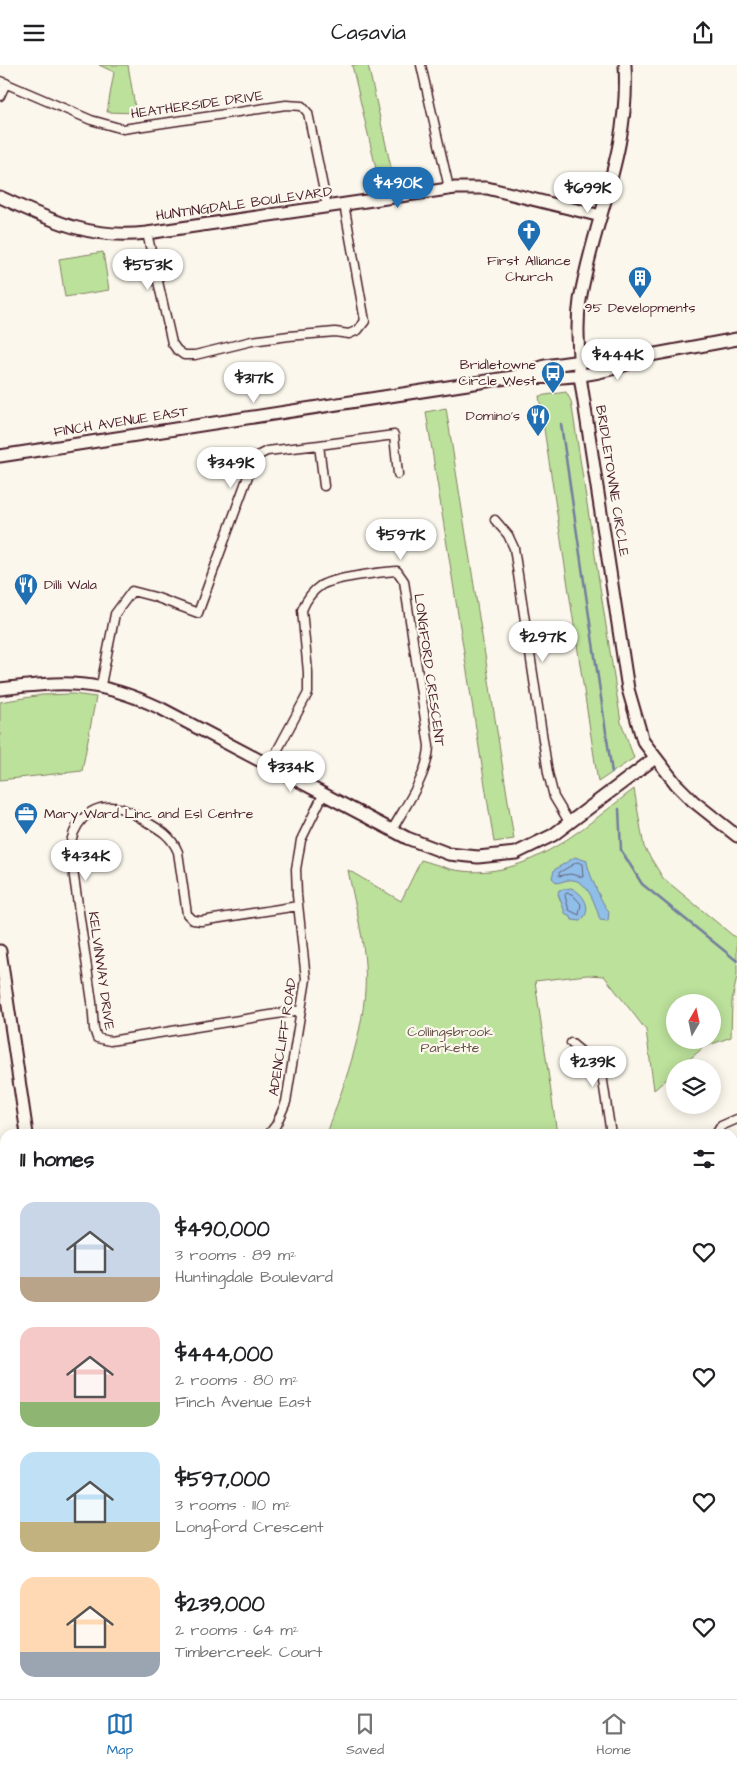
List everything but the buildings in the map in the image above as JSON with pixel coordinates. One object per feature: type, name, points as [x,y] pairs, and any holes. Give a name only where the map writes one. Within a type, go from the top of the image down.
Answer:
[{"type":"street","points":[[421,65],[449,189]]},
{"type":"street","name":"BRIDLETOWNE CIRCLE","points":[[624,65],[626,93],[623,131],[615,171],[601,216],[580,301],[577,329],[580,376],[628,689],[643,741],[655,758],[693,801],[737,836]]},
{"type":"street","points":[[0,96],[3,82]]},
{"type":"street","name":"HEATHERSIDE DRIVE","points":[[3,82],[91,121],[123,129],[286,105],[302,106],[308,113],[327,207]]},
{"type":"street","name":"HUNTINGDALE BOULEVARD","points":[[0,197],[58,223],[77,229],[113,235],[147,233],[449,189],[487,188],[601,216]]},
{"type":"street","name":"HUNTINGDALE BOULEVARD","points":[[147,233],[164,317],[172,343],[184,355],[195,355],[252,341],[289,336],[335,332],[349,334],[358,330],[365,321],[344,204]]},
{"type":"street","name":"FINCH AVENUE EAST","points":[[0,456],[513,377],[545,367],[579,361],[617,356],[645,356],[737,339]]},
{"type":"street","name":"FINCH AVENUE EAST","points":[[513,377],[548,379],[580,376],[625,365],[645,356]]},
{"type":"street","points":[[100,685],[114,614],[132,591],[155,597],[198,613],[255,457],[267,451],[394,435],[398,474]]},
{"type":"street","points":[[319,445],[324,486]]},
{"type":"street","points":[[495,520],[508,535],[514,548],[548,773],[554,797],[570,822]]},
{"type":"street","name":"LONGFORD CRESCENT","points":[[270,766],[308,693],[308,672],[302,610],[312,592],[322,584],[397,571],[404,581],[429,746],[421,777],[392,830]]},
{"type":"street","points":[[0,689],[56,683],[100,685],[126,693],[160,708],[392,830],[449,854],[491,857],[516,853],[530,847],[570,822],[655,758]]},
{"type":"street","name":"ADENCLIFF ROAD","points":[[273,1129],[286,1102],[306,979],[296,869],[301,840],[323,795]]},
{"type":"street","name":"KELVINWAY DRIVE","points":[[298,906],[201,921],[193,920],[187,914],[178,851],[175,843],[165,832],[131,813],[113,807],[87,814],[77,825],[71,837],[70,849],[94,1029],[97,1038],[110,1041],[302,1011]]},
{"type":"street","points":[[0,951],[26,1129]]},
{"type":"street","points":[[570,1043],[601,1068],[610,1129]]},
{"type":"street","points":[[719,1129],[721,1126],[737,1119]]},
{"type":"green space","points":[[99,65],[128,65],[136,113],[107,112],[114,72]]},
{"type":"green space","points":[[352,65],[368,65],[395,185],[380,186]]},
{"type":"green space","points":[[103,252],[109,290],[65,297],[59,259]]},
{"type":"green space","points":[[566,392],[571,401],[621,722],[634,758],[598,782],[539,396]]},
{"type":"green space","points":[[446,408],[514,839],[494,842],[426,412]]},
{"type":"green space","points":[[73,694],[96,697],[82,771],[0,780],[0,702],[42,695]]},
{"type":"green space","name":"Collingsbrook Parkette","points":[[634,789],[644,847],[663,878],[737,939],[737,976],[732,1001],[731,1037],[721,1041],[721,994],[666,994],[666,1049],[702,1049],[690,1059],[666,1059],[666,1080],[654,1090],[646,1030],[604,976],[587,975],[535,981],[556,1129],[329,1129],[354,1051],[363,1007],[365,986],[362,941],[348,870],[401,901],[421,860],[450,869],[477,872],[502,869],[550,850],[572,836]]},
{"type":"water","points":[[575,857],[587,861],[595,887],[609,911],[608,921],[600,920],[591,896],[583,885],[571,880],[557,883],[552,878],[554,870]]},
{"type":"water","points":[[571,888],[580,894],[586,903],[586,912],[580,921],[572,920],[571,917],[566,915],[558,894],[559,890]]},
{"type":"waterway","points":[[561,424],[612,773]]},
{"type":"waterway","points":[[619,809],[621,850],[642,884],[737,961]]},
{"type":"place","name":"First Alliance Church","points":[[529,252]]},
{"type":"place","name":"95 Developments","points":[[640,299]]},
{"type":"place","name":"Bridletowne Circle West","points":[[553,394]]},
{"type":"place","name":"Domino's","points":[[538,437]]},
{"type":"place","name":"Dilli Wala","points":[[26,606]]},
{"type":"place","name":"Mary Ward Linc and Esl Centre","points":[[26,835]]}]
